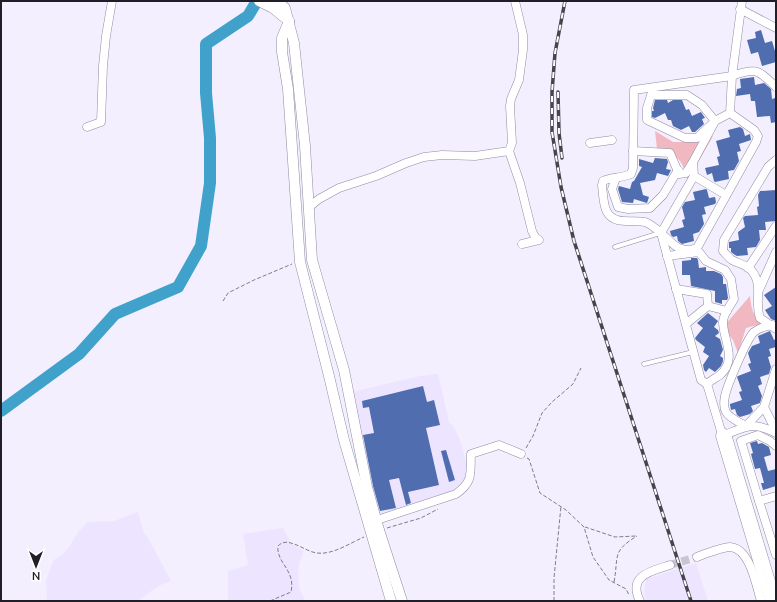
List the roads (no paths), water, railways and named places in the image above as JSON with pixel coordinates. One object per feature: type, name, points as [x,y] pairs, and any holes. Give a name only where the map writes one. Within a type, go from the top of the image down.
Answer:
[{"type":"street","points":[[87,127],[101,122],[103,66],[112,1]]},
{"type":"street","points":[[259,1],[275,4],[285,8],[289,21],[298,71],[305,146],[312,260],[344,370],[367,487],[377,520],[375,532],[391,601]]},
{"type":"street","points":[[515,1],[523,35],[523,50],[519,80],[511,99],[510,106],[512,144],[509,151],[520,183],[532,231],[535,237],[539,240],[522,244]]},
{"type":"street","points":[[730,113],[732,76],[741,5],[776,28]]},
{"type":"street","points":[[289,21],[282,38],[282,52],[288,89],[300,262],[344,440],[375,532],[402,601]]},
{"type":"street","points":[[698,250],[681,250],[652,225],[645,222],[619,221],[609,215],[606,211],[602,185],[603,181],[631,174],[633,168],[634,90],[732,76],[746,70],[760,72],[776,87]]},
{"type":"street","points":[[715,121],[702,105],[687,95],[651,94],[647,108],[647,120],[685,138],[697,138],[715,121],[730,113]]},
{"type":"street","points":[[698,250],[758,136],[754,130],[730,113]]},
{"type":"street","points":[[633,152],[670,153],[679,174],[686,173],[715,121]]},
{"type":"street","points":[[590,143],[612,140]]},
{"type":"street","points":[[308,208],[319,199],[338,188],[376,176],[424,157],[442,155],[475,156],[509,151]]},
{"type":"street","points":[[774,327],[760,318],[758,313],[759,290],[757,280],[746,265],[732,259],[723,251],[724,240],[768,167],[776,160]]},
{"type":"street","points":[[693,162],[694,176],[661,233],[701,380],[707,384],[724,432],[769,601]]},
{"type":"street","points":[[616,178],[612,189],[618,207],[628,209],[650,208],[663,195],[678,170]]},
{"type":"street","points":[[694,176],[726,195]]},
{"type":"street","points":[[748,268],[776,226]]},
{"type":"street","points":[[667,256],[698,250]]},
{"type":"street","points":[[698,250],[706,261],[725,270],[731,279],[734,299],[723,322],[729,346],[727,365],[720,375],[707,384]]},
{"type":"street","points":[[759,290],[776,252]]},
{"type":"street","points":[[676,289],[707,294],[708,306]]},
{"type":"street","points":[[708,306],[727,311]]},
{"type":"street","points":[[686,324],[708,306]]},
{"type":"street","points":[[746,426],[735,420],[726,412],[724,404],[725,394],[747,341],[755,331],[764,326],[774,327]]},
{"type":"street","points":[[746,426],[764,407],[776,369]]},
{"type":"street","points":[[764,407],[776,432]]},
{"type":"street","points":[[724,432],[755,425],[776,432]]},
{"type":"street","points":[[776,446],[758,435],[741,441],[776,555]]},
{"type":"street","points":[[377,520],[456,494],[466,487],[470,476],[471,454],[499,445],[521,454]]},
{"type":"street","points":[[729,455],[743,450]]},
{"type":"street","points":[[729,455],[776,599],[772,601]]},
{"type":"street","points":[[759,501],[776,496]]},
{"type":"street","points":[[697,557],[729,547],[739,550],[747,558],[761,601]]},
{"type":"street","points":[[640,601],[637,585],[640,578],[645,574],[670,565]]},
{"type":"lane","points":[[615,247],[661,233]]},
{"type":"lane","points":[[644,364],[694,352]]},
{"type":"waterway","points":[[1,411],[79,354],[115,314],[178,287],[201,246],[210,183],[210,138],[206,93],[206,44],[248,16],[257,1]]},
{"type":"tunnel","points":[[670,565],[697,557]]},
{"type":"railway","points":[[565,1],[555,53],[552,92],[552,132],[561,187],[574,241],[691,601]]},
{"type":"railway","points":[[558,92],[559,133],[562,158]]}]
